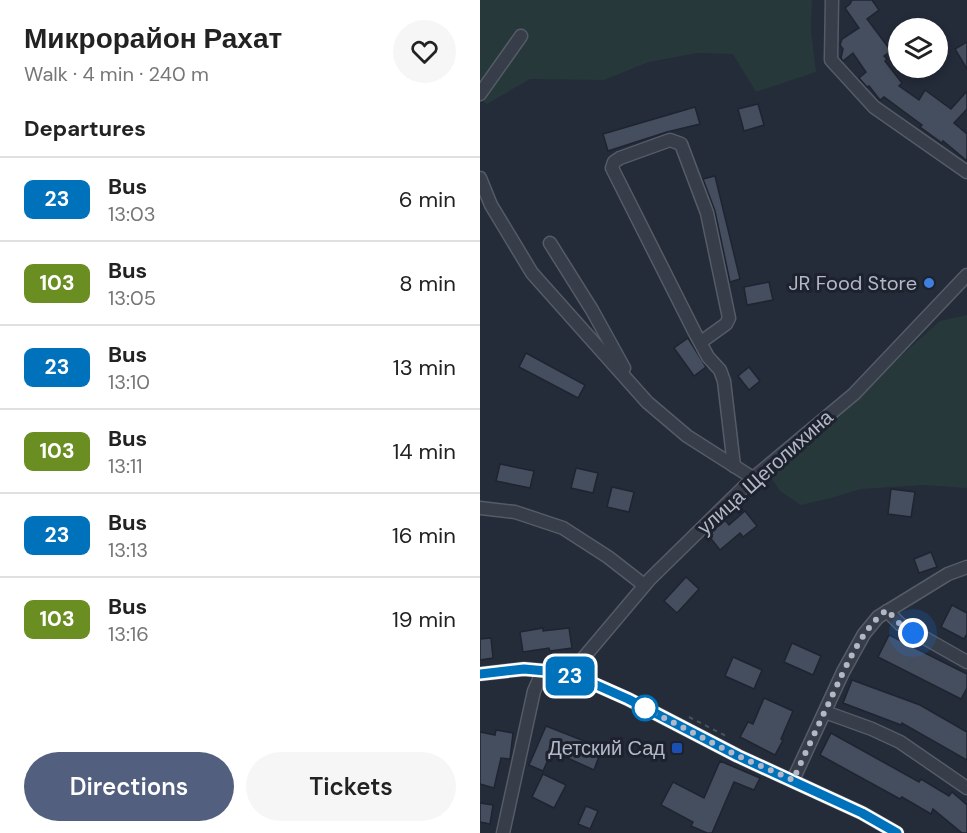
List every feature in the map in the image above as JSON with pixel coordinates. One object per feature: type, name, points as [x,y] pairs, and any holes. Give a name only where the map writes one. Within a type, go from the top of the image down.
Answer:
[{"type":"street","points":[[832,0],[831,60],[874,107],[967,172]]},
{"type":"street","points":[[480,94],[521,36]]},
{"type":"street","points":[[701,342],[726,324],[729,318],[707,213],[681,144],[670,140],[639,149],[620,158],[614,162],[612,168],[708,357],[720,370],[724,381],[734,466]]},
{"type":"street","points":[[480,178],[484,199],[532,273],[647,402],[687,436],[753,478]]},
{"type":"street","points":[[550,243],[592,310],[635,388]]},
{"type":"street","name":"улица Щеголихина","points":[[569,675],[644,585],[753,478],[854,394],[967,274]]},
{"type":"street","points":[[480,508],[515,512],[563,528],[608,556],[644,585]]},
{"type":"street","points":[[793,780],[843,672],[864,634],[887,610],[948,574],[967,567]]},
{"type":"street","points":[[887,610],[900,624],[967,662]]},
{"type":"street","points":[[480,674],[524,669],[569,675],[628,699],[738,756],[862,813],[897,833]]},
{"type":"street","points":[[507,832],[534,691],[543,670]]},
{"type":"street","points":[[825,712],[900,742],[967,788]]},
{"type":"shaded area","points":[[480,0],[812,0],[811,31],[816,72],[756,92],[733,54],[697,53],[649,62],[604,80],[530,79],[487,104],[480,99]]},
{"type":"shaded area","points":[[967,315],[967,488],[923,485],[861,489],[801,505],[780,491],[769,474],[940,321]]},
{"type":"building","points":[[852,0],[872,0],[879,10],[867,19],[888,47],[888,53],[884,56],[887,59],[885,61],[888,65],[888,78],[898,78],[902,83],[899,86],[919,100],[925,90],[951,109],[967,91],[967,109],[954,123],[967,134],[967,161],[884,97],[880,100],[859,78],[866,72],[853,53],[843,61],[841,58],[843,49],[840,45],[842,39],[859,28],[845,8]]},
{"type":"building","points":[[967,42],[967,69],[955,49]]},
{"type":"building","points":[[758,104],[764,125],[744,131],[738,109]]},
{"type":"building","points":[[695,107],[700,124],[608,151],[603,134]]},
{"type":"building","points":[[715,176],[740,279],[730,282],[715,211],[703,179]]},
{"type":"building","points":[[769,282],[773,300],[747,305],[744,287]]},
{"type":"building","points":[[688,338],[706,367],[694,376],[674,348]]},
{"type":"building","points":[[526,353],[585,385],[578,398],[519,367]]},
{"type":"building","points":[[749,367],[760,381],[749,390],[738,376]]},
{"type":"building","points":[[500,464],[534,471],[530,488],[496,481]]},
{"type":"building","points":[[576,468],[598,473],[593,493],[571,488]]},
{"type":"building","points":[[612,487],[634,492],[629,512],[607,507]]},
{"type":"building","points":[[891,489],[915,492],[911,517],[888,514]]},
{"type":"building","points":[[745,511],[757,526],[743,537],[740,533],[720,550],[708,535],[725,520],[729,525]]},
{"type":"building","points":[[931,552],[937,567],[919,573],[914,559]]},
{"type":"building","points":[[686,577],[699,589],[677,613],[664,601]]},
{"type":"building","points":[[952,605],[967,613],[967,634],[964,639],[941,627]]},
{"type":"building","points":[[543,628],[543,631],[569,628],[572,648],[550,651],[549,648],[523,652],[520,632]]},
{"type":"building","points":[[889,635],[967,674],[967,688],[961,699],[878,657]]},
{"type":"building","points":[[491,638],[493,658],[480,660],[480,639]]},
{"type":"building","points":[[792,643],[821,656],[813,675],[784,662]]},
{"type":"building","points":[[733,657],[762,670],[754,689],[725,676]]},
{"type":"building","points":[[852,680],[920,705],[967,732],[967,760],[902,723],[901,725],[843,703]]},
{"type":"building","points":[[764,698],[793,711],[775,755],[740,737],[748,722],[753,724]]},
{"type":"building","points":[[546,726],[602,748],[594,770],[552,751],[543,771],[529,765]]},
{"type":"building","points":[[496,730],[513,733],[510,759],[501,758],[494,788],[480,784],[480,732],[495,735]]},
{"type":"building","points":[[831,733],[919,782],[921,779],[949,796],[952,792],[967,805],[967,833],[962,833],[933,809],[931,814],[820,755]]},
{"type":"building","points":[[720,761],[760,778],[754,790],[734,782],[712,833],[691,826],[693,822],[661,805],[673,782],[704,798]]},
{"type":"building","points":[[543,774],[566,785],[554,808],[532,797]]},
{"type":"building","points":[[480,803],[493,805],[490,824],[480,822]]},
{"type":"building","points":[[586,806],[598,811],[590,829],[578,824]]},
{"type":"bus line","name":"23","points":[[480,674],[524,669],[557,672],[592,683],[738,756],[862,813],[897,833]]},
{"type":"place","name":"JR Food Store","points":[[929,283]]},
{"type":"place","name":"Детский Сад","points":[[677,748]]},
{"type":"route","points":[[645,708],[738,756],[793,780],[843,672],[864,634],[887,610],[900,624],[913,633]]}]
